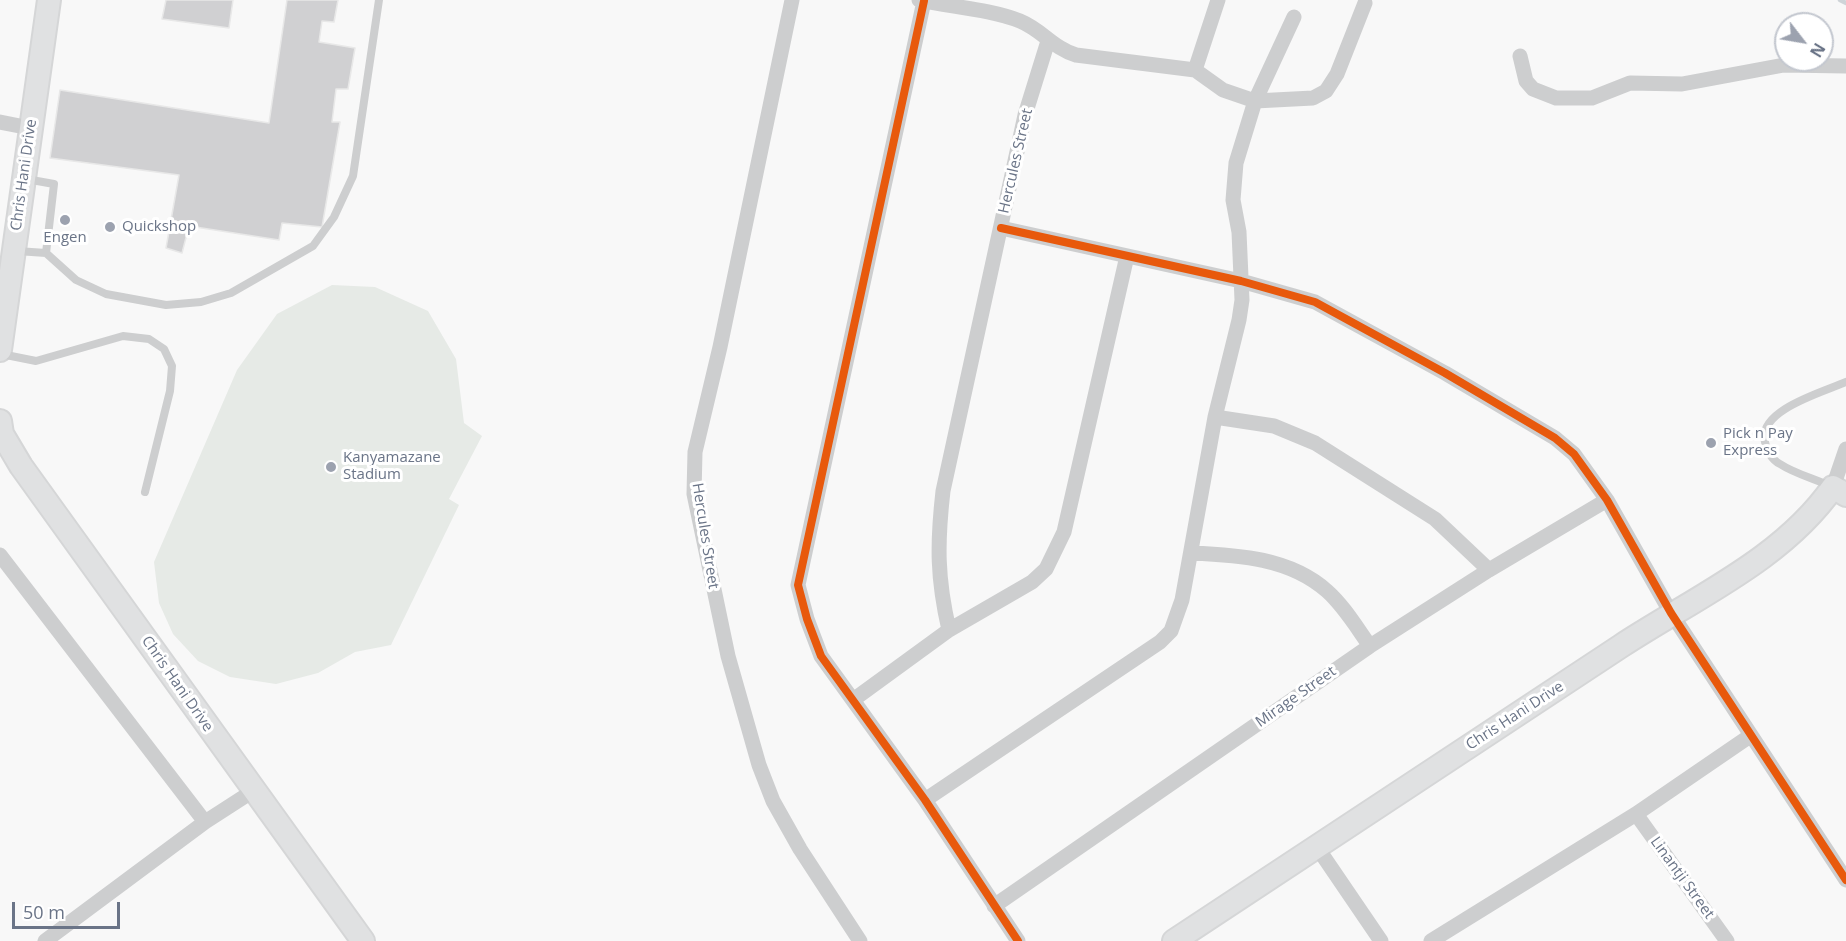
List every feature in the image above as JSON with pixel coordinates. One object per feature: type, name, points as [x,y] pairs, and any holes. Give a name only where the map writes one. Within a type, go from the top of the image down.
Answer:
[{"type":"street","name":"Chris Hani Drive","points":[[0,352],[6,250],[24,179],[49,0]]},
{"type":"street","name":"Hercules Street","points":[[792,0],[720,346],[697,442],[694,494],[728,657],[759,765],[773,801],[800,849],[860,941]]},
{"type":"street","points":[[1195,70],[1218,0]]},
{"type":"street","points":[[1018,941],[925,800],[821,656],[807,619],[798,585],[921,1],[1018,20],[1038,30],[1048,41],[1076,55],[1195,70],[1223,90],[1255,102],[1313,98],[1326,91],[1336,74],[1365,3]]},
{"type":"street","points":[[925,800],[1160,642],[1171,631],[1176,620],[1191,553],[1215,417],[1239,320],[1241,281],[1239,232],[1233,185],[1242,139],[1255,102],[1294,17]]},
{"type":"street","name":"Hercules Street","points":[[949,630],[940,590],[937,541],[943,491],[1025,115],[1048,41]]},
{"type":"street","points":[[1520,56],[1526,81],[1533,89],[1556,98],[1592,98],[1630,82],[1682,84],[1784,66],[1846,66]]},
{"type":"street","points":[[0,122],[30,128]]},
{"type":"street","points":[[1000,228],[1241,281],[1315,302],[1535,425],[1574,454],[1607,500],[1671,613],[1750,736],[1843,870]]},
{"type":"street","points":[[853,700],[949,630],[1032,582],[1046,569],[1056,553],[1064,532],[1126,256]]},
{"type":"street","points":[[1215,417],[1274,426],[1316,443],[1435,519],[1489,570]]},
{"type":"street","name":"Chris Hani Drive","points":[[0,421],[2,434],[21,466],[363,941]]},
{"type":"street","points":[[1840,491],[1846,449]]},
{"type":"street","name":"Chris Hani Drive","points":[[1174,941],[1671,613],[1769,553],[1840,491]]},
{"type":"street","name":"Mirage Street","points":[[994,906],[1370,646],[1489,570],[1607,500]]},
{"type":"street","points":[[1191,553],[1241,555],[1290,568],[1327,591],[1370,646]]},
{"type":"street","points":[[0,555],[205,822]]},
{"type":"street","points":[[1431,941],[1636,814],[1750,736]]},
{"type":"street","points":[[45,941],[205,822],[253,790]]},
{"type":"street","name":"Linantji Street","points":[[1636,814],[1727,941]]},
{"type":"street","points":[[1317,847],[1381,941]]},
{"type":"lane","points":[[6,250],[46,253],[76,280],[106,294],[166,305],[201,302],[231,293],[313,246],[334,217],[353,176],[379,0]]},
{"type":"lane","points":[[24,179],[54,184],[46,253]]},
{"type":"lane","points":[[0,352],[36,361],[123,336],[149,339],[164,349],[172,366],[170,391],[159,446],[145,492]]},
{"type":"lane","points":[[1840,491],[1779,464],[1767,450],[1763,438],[1767,426],[1778,412],[1846,382]]},
{"type":"shaded area","name":"Kanyamazane Stadium","points":[[332,285],[375,287],[428,311],[456,359],[464,423],[482,436],[449,499],[459,505],[391,645],[355,652],[318,673],[276,684],[230,677],[198,661],[173,634],[159,603],[154,562],[237,370],[277,314]]},
{"type":"building","points":[[166,0],[233,0],[229,28],[162,19]]},
{"type":"building","points":[[287,0],[338,0],[334,22],[322,21],[319,42],[355,48],[348,89],[336,89],[332,122],[340,122],[322,227],[282,223],[279,240],[189,226],[182,253],[166,248],[179,175],[50,158],[60,90],[269,123]]},
{"type":"waterway","points":[[1840,0],[1846,3]]},
{"type":"cycle path","points":[[924,1],[798,585],[807,619],[821,656],[925,800],[1018,941]]},
{"type":"cycle path","points":[[1001,228],[1241,281],[1315,302],[1445,373],[1555,438],[1574,454],[1607,500],[1671,613],[1846,880]]},
{"type":"place","name":"Engen","points":[[65,220]]},
{"type":"place","name":"Quickshop","points":[[110,227]]},
{"type":"place","name":"Pick n Pay Express","points":[[1711,443]]},
{"type":"place","name":"Kanyamazane Stadium","points":[[331,467]]}]
